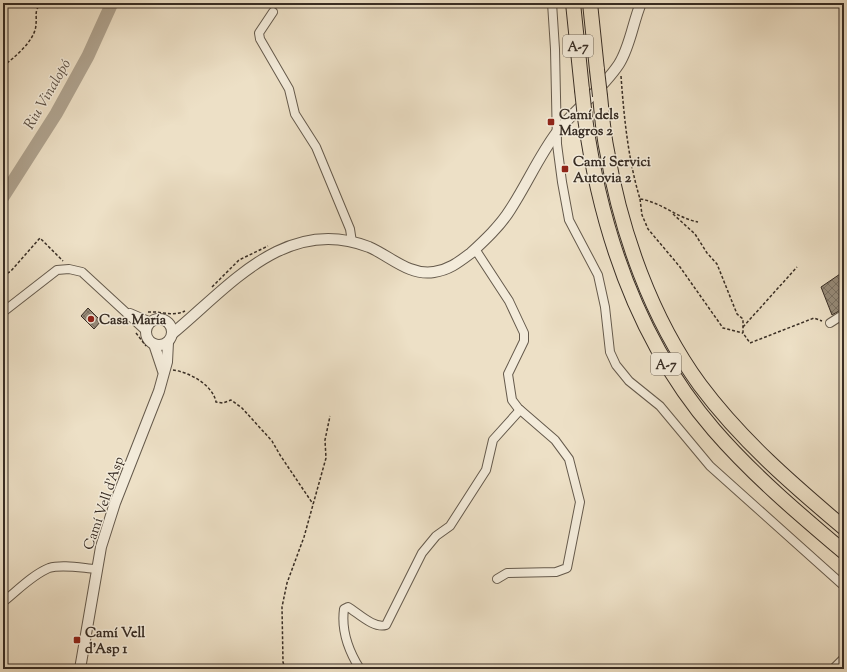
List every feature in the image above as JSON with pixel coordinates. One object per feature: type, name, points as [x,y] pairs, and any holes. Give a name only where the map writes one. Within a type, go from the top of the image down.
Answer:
[{"type":"highway","name":"A-7","points":[[573,3],[584,118],[600,205],[628,288],[647,329],[666,363],[714,429],[748,466],[795,510],[844,552]]},
{"type":"highway","name":"A-7","points":[[590,3],[606,150],[621,212],[644,280],[659,316],[700,385],[731,423],[773,467],[844,528]]},
{"type":"street","points":[[552,3],[555,49],[555,110],[558,131],[558,149],[569,220],[598,275],[605,307],[610,352],[616,365],[629,381],[660,406],[710,466],[844,586]]},
{"type":"street","points":[[137,319],[151,322],[158,319],[167,322],[180,320],[240,274],[274,252],[303,242],[332,240],[352,242],[379,252],[407,269],[424,273],[444,270],[457,264],[475,249],[497,227],[510,211],[541,155],[558,131],[620,63],[641,3]]},
{"type":"street","points":[[273,12],[259,33],[260,39],[288,89],[295,114],[316,147],[350,229],[352,242]]},
{"type":"street","points":[[475,249],[509,301],[524,333],[524,341],[508,374],[512,400],[520,410],[555,440],[569,458],[580,502],[567,568],[556,572],[507,573],[497,579]]},
{"type":"street","points":[[3,312],[57,270],[69,269],[82,272],[124,310],[137,319],[146,331],[150,346],[160,345],[170,338],[190,312]]},
{"type":"street","points":[[830,323],[844,314]]},
{"type":"street","points":[[146,331],[151,322]]},
{"type":"street","points":[[167,322],[171,327],[170,338]]},
{"type":"street","name":"Camí Vell d'Asp","points":[[80,669],[96,569],[107,526],[159,391],[170,338]]},
{"type":"street","name":"Camí Vell d'Asp","points":[[150,346],[164,370]]},
{"type":"street","points":[[360,669],[346,642],[342,618],[344,609],[348,607],[376,625],[386,625],[422,553],[436,536],[450,526],[486,470],[493,440],[520,410]]},
{"type":"street","points":[[3,602],[36,576],[49,568],[96,569]]},
{"type":"street","points":[[833,669],[844,658]]},
{"type":"path","points":[[3,66],[22,50],[30,39],[36,25],[35,12],[40,3]]},
{"type":"path","points":[[620,63],[624,121],[633,176],[640,199],[642,214],[648,229],[680,267],[723,328],[743,333]]},
{"type":"path","points":[[640,199],[647,200],[686,220],[698,222]]},
{"type":"path","points":[[673,214],[695,234],[707,253],[717,264],[737,314],[743,319],[743,333],[750,343],[814,318],[830,323]]},
{"type":"path","points":[[3,276],[11,271],[40,238],[55,252],[69,269]]},
{"type":"path","points":[[210,289],[239,260],[268,246]]},
{"type":"path","points":[[743,327],[797,267]]},
{"type":"path","points":[[150,346],[135,331],[133,325],[144,313],[153,312],[180,314],[190,312]]},
{"type":"path","points":[[164,370],[184,371],[188,376],[197,379],[215,397],[216,402],[223,403],[231,400],[242,408],[272,441],[313,504]]},
{"type":"path","points":[[285,669],[283,662],[284,601],[287,583],[304,537],[326,458],[325,440],[330,416]]},
{"type":"building","points":[[843,272],[844,308],[832,315],[821,287]]},
{"type":"building","name":"Casa María","points":[[88,308],[101,321],[94,329],[81,316]]},
{"type":"waterway","name":"Riu Vinalopó","points":[[3,197],[56,114],[88,56],[112,3]]},
{"type":"place","name":"Camí dels Magros 2","points":[[551,122]]},
{"type":"place","name":"Camí Servici Autovia 2","points":[[565,169]]},
{"type":"place","name":"Casa María","points":[[91,319]]},
{"type":"place","name":"Camí Vell d'Asp 1","points":[[77,640]]}]
